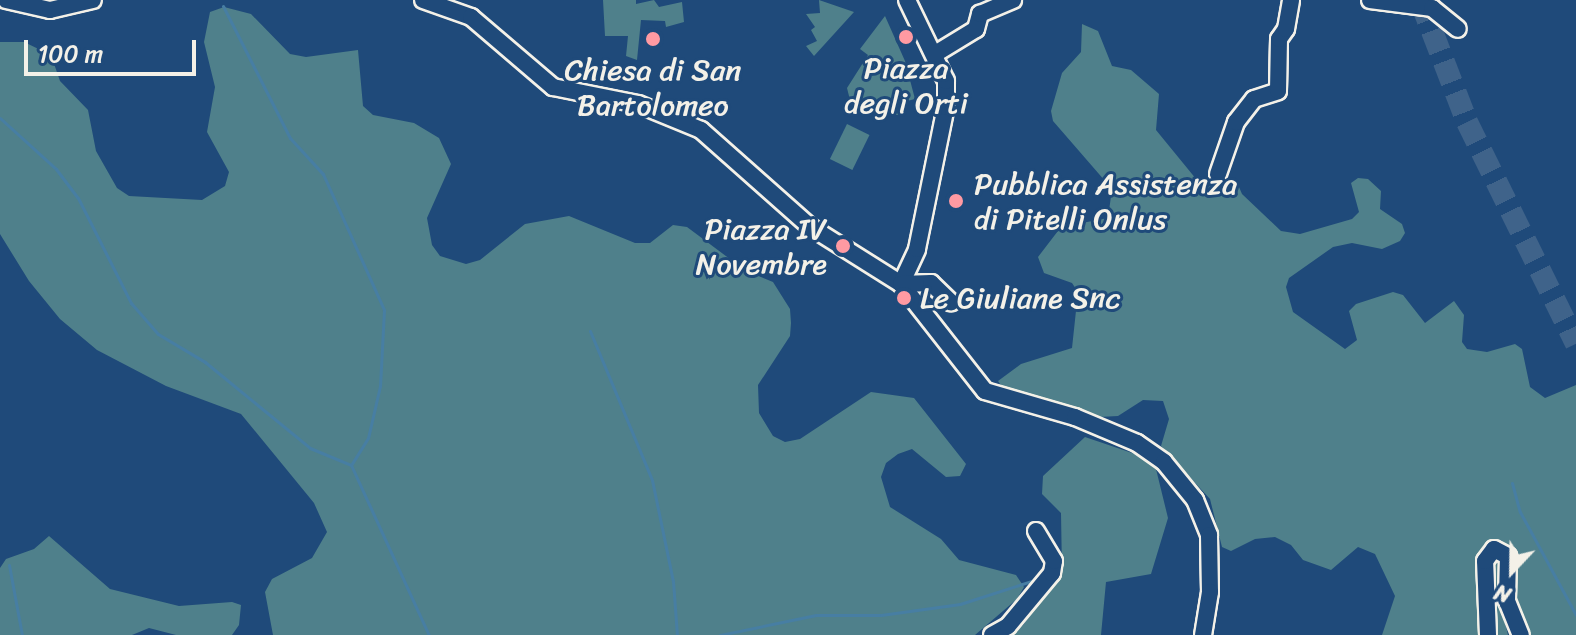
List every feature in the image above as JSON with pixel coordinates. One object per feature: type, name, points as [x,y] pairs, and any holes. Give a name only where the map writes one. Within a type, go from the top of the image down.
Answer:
[{"type":"street","points":[[6,0],[50,10],[93,0]]},
{"type":"street","points":[[423,0],[471,17],[556,88],[638,104],[701,130],[809,226],[901,284],[985,391],[1110,431],[1137,443],[1175,472],[1195,500],[1209,535],[1210,592],[1203,635]]},
{"type":"street","points":[[901,284],[917,249],[943,129],[946,81],[907,0]]},
{"type":"street","points":[[935,54],[976,29],[980,14],[1013,0]]},
{"type":"street","points":[[1218,174],[1236,122],[1254,99],[1278,91],[1279,39],[1286,29],[1291,0]]},
{"type":"street","points":[[1370,0],[1432,8],[1458,29]]},
{"type":"street","points":[[901,284],[931,283],[951,302]]},
{"type":"street","points":[[992,635],[1008,626],[1052,573],[1054,561],[1036,531]]},
{"type":"street","points":[[1488,635],[1485,561],[1494,549],[1508,556],[1507,601],[1521,635]]},
{"type":"green space","points":[[603,0],[636,0],[636,4],[654,0],[659,7],[682,2],[684,22],[666,27],[665,21],[641,20],[637,60],[626,56],[628,36],[605,36]]},
{"type":"green space","points":[[819,0],[854,12],[814,56],[806,46],[817,41],[811,30],[815,27],[806,14],[820,13]]},
{"type":"green space","points":[[224,7],[251,14],[290,54],[306,57],[358,50],[363,106],[373,115],[414,123],[439,138],[451,164],[427,218],[432,245],[440,256],[466,264],[480,260],[525,224],[569,216],[635,243],[650,243],[673,225],[687,227],[746,271],[773,282],[790,309],[791,323],[790,336],[758,385],[759,413],[773,436],[785,442],[800,439],[871,392],[914,398],[966,464],[960,476],[946,477],[912,449],[898,454],[886,463],[881,477],[890,507],[941,539],[959,560],[1016,575],[1024,587],[1017,599],[975,635],[273,635],[265,592],[272,579],[312,558],[327,532],[314,503],[241,414],[166,386],[97,350],[60,319],[29,281],[0,234],[0,42],[24,42],[51,55],[60,81],[88,110],[96,151],[117,188],[129,196],[202,200],[225,186],[229,172],[207,132],[215,87],[204,42],[210,12]]},
{"type":"green space","points":[[885,16],[905,61],[915,99],[907,101],[904,115],[886,115],[850,100],[847,88],[868,55],[860,49]]},
{"type":"green space","points":[[1082,24],[1098,31],[1112,66],[1131,70],[1159,94],[1156,130],[1201,185],[1236,180],[1242,194],[1281,231],[1300,234],[1352,219],[1359,212],[1351,183],[1358,178],[1368,179],[1381,191],[1380,209],[1402,224],[1405,233],[1400,241],[1382,249],[1352,243],[1333,247],[1289,278],[1286,287],[1293,312],[1345,349],[1357,340],[1349,311],[1356,304],[1393,292],[1403,295],[1425,323],[1454,301],[1464,315],[1462,342],[1467,349],[1487,352],[1515,344],[1522,349],[1530,387],[1545,398],[1576,385],[1576,635],[1527,635],[1516,600],[1512,554],[1501,540],[1483,549],[1476,561],[1480,635],[1382,635],[1395,596],[1375,554],[1358,547],[1331,570],[1303,560],[1291,545],[1275,537],[1255,539],[1231,551],[1222,547],[1210,499],[1161,446],[1169,419],[1163,401],[1143,400],[1118,416],[1099,417],[1005,391],[998,381],[1021,364],[1072,348],[1078,292],[1072,283],[1044,273],[1038,257],[1061,227],[1108,218],[1112,189],[1053,121],[1051,111],[1062,73],[1081,52]]},
{"type":"green space","points":[[847,124],[869,135],[852,170],[830,159]]},
{"type":"green space","points":[[1085,437],[1141,456],[1156,469],[1168,518],[1151,574],[1106,582],[1101,635],[1008,635],[1023,625],[1062,572],[1061,513],[1042,494],[1043,476]]},
{"type":"green space","points":[[49,536],[110,589],[179,606],[232,602],[241,605],[239,625],[232,635],[176,635],[149,628],[132,635],[0,635],[0,568],[6,559],[34,549]]},
{"type":"green space","points":[[1496,556],[1502,562],[1500,602],[1508,635],[1494,635],[1489,569]]},
{"type":"waterway","points":[[223,6],[290,138],[323,174],[384,310],[380,386],[368,438],[351,465]]},
{"type":"waterway","points":[[0,118],[56,169],[78,198],[131,303],[158,334],[205,362],[310,448],[351,465],[429,635]]},
{"type":"waterway","points":[[590,331],[652,480],[673,581],[677,635]]},
{"type":"waterway","points":[[1512,483],[1520,512],[1576,615]]},
{"type":"waterway","points":[[9,565],[22,635]]},
{"type":"waterway","points":[[720,635],[816,615],[881,615],[960,604],[1038,579]]},
{"type":"tunnel","points":[[1420,0],[1467,122],[1576,344]]},
{"type":"place","name":"Piazza degli Orti","points":[[906,37]]},
{"type":"place","name":"Chiesa di San Bartolomeo","points":[[653,39]]},
{"type":"place","name":"Pubblica Assistenza di Pitelli Onlus","points":[[956,201]]},
{"type":"place","name":"Piazza IV Novembre","points":[[843,246]]},
{"type":"place","name":"Le Giuliane Snc","points":[[904,298]]}]
